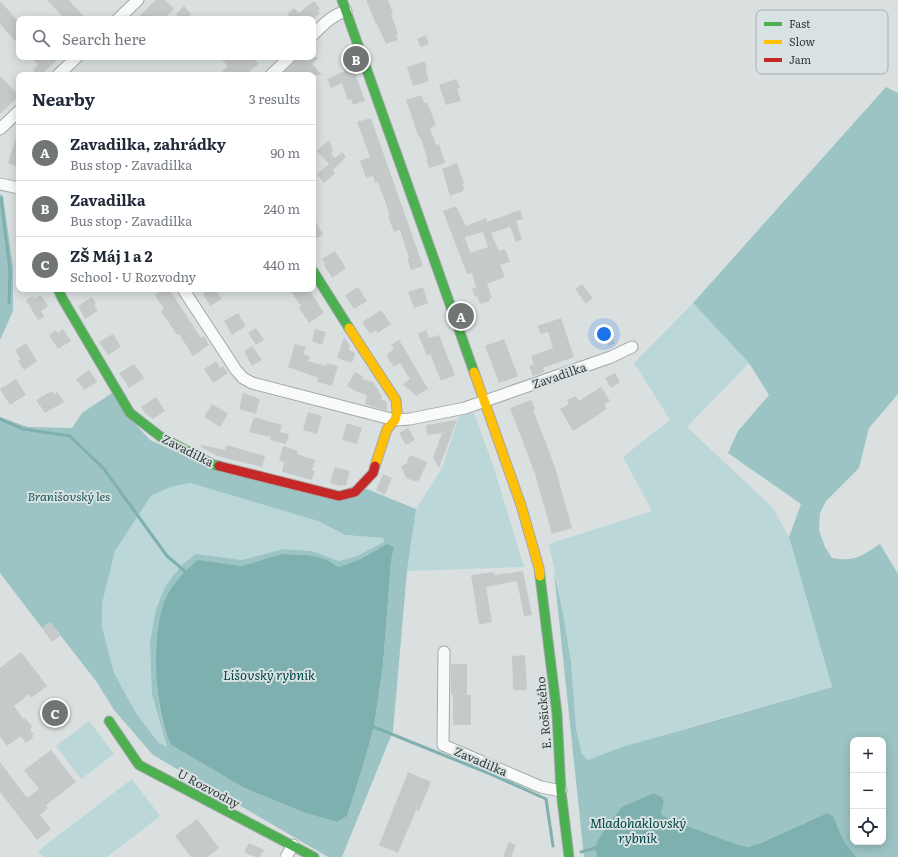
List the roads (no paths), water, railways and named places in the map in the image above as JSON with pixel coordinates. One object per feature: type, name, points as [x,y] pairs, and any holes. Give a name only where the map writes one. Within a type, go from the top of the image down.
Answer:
[{"type":"street","points":[[121,16],[138,0]]},
{"type":"street","points":[[316,32],[330,18],[338,13],[344,5]]},
{"type":"street","points":[[344,5],[485,402]]},
{"type":"street","points":[[61,72],[74,60]]},
{"type":"street","points":[[274,72],[287,60]]},
{"type":"street","points":[[0,129],[16,114]]},
{"type":"street","points":[[0,184],[16,187]]},
{"type":"street","name":"Zavadilka","points":[[59,292],[130,413],[161,437],[214,465],[339,496],[355,492],[373,473],[387,429],[395,420],[397,412],[396,400],[316,276]]},
{"type":"street","name":"Zavadilka","points":[[184,292],[236,370],[252,383],[395,420],[410,419],[465,408],[485,402],[537,382],[611,357],[632,347]]},
{"type":"street","name":"E. Rošického","points":[[485,402],[521,505],[539,568],[557,714],[561,792],[569,857]]},
{"type":"street","name":"Zavadilka","points":[[444,652],[443,745],[541,787],[561,792]]},
{"type":"street","name":"U Rozvodny","points":[[109,721],[139,765],[314,857]]},
{"type":"street","points":[[286,857],[293,845]]},
{"type":"water","name":"Lišovský rybník","points":[[387,544],[394,547],[391,562],[383,665],[374,727],[347,816],[337,822],[305,813],[244,788],[171,745],[165,730],[158,690],[156,646],[158,625],[169,592],[190,567],[198,560],[242,566],[281,554],[309,555],[326,559],[338,567],[358,560]]},
{"type":"water","name":"Mladohaklovský rybník","points":[[654,793],[662,797],[664,802],[661,814],[669,819],[748,847],[763,842],[827,813],[833,816],[845,843],[857,857],[597,857],[595,848],[598,840],[622,807]]},
{"type":"waterway","points":[[1,198],[10,271],[9,303]]},
{"type":"waterway","points":[[0,419],[23,429],[70,436],[104,469],[167,556],[187,573]]},
{"type":"waterway","points":[[371,725],[488,773],[546,799],[553,846]]},
{"type":"waterway","points":[[581,852],[595,848],[597,850]]},
{"type":"place","name":"Zavadilka","points":[[356,59]]},
{"type":"place","name":"Zavadilka, zahrádky","points":[[461,316]]},
{"type":"place","name":"ZŠ Máj 1 a 2","points":[[55,713]]},
{"type":"park label","name":"Branišovský les","points":[[69,496]]}]
